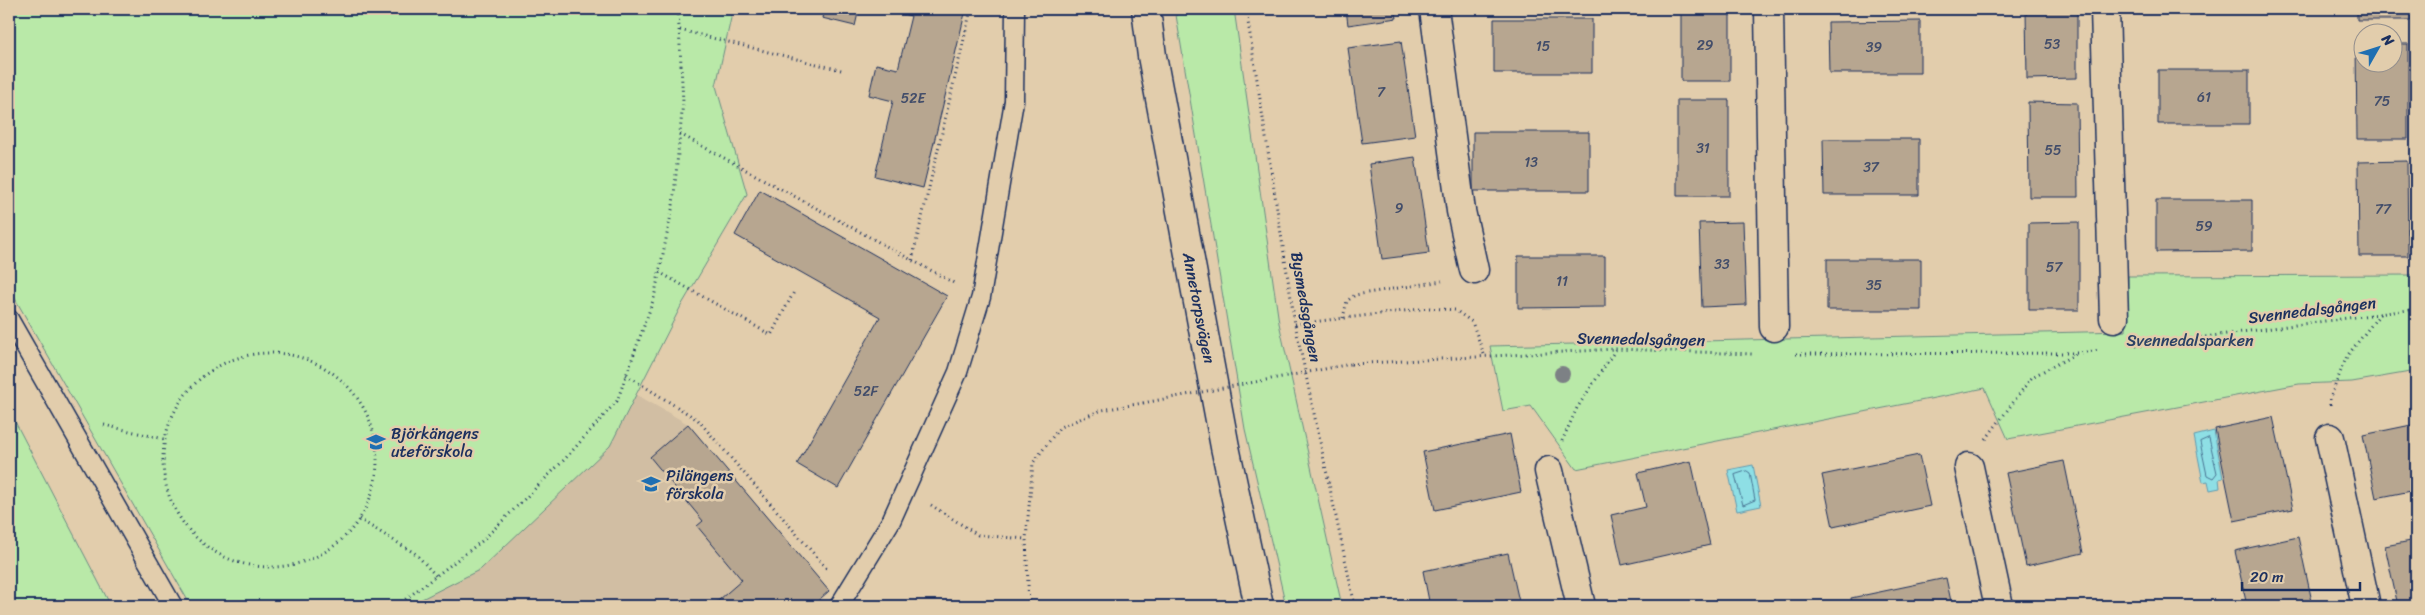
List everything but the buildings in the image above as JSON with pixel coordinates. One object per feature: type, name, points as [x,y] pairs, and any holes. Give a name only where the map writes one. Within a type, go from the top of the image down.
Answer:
[{"type":"street","name":"Annetorpsvägen","points":[[1146,9],[1152,56],[1225,447],[1259,606]]},
{"type":"street","points":[[1434,9],[1461,211],[1474,270]]},
{"type":"street","points":[[1769,9],[1774,327]]},
{"type":"street","points":[[2105,9],[2114,318]]},
{"type":"street","points":[[2330,438],[2366,606]]},
{"type":"street","points":[[1969,467],[1999,606]]},
{"type":"street","points":[[1549,472],[1580,606]]},
{"type":"lane","points":[[843,599],[891,522],[958,372],[980,297],[1014,102],[1015,9]]},
{"type":"lane","points":[[9,319],[173,606]]},
{"type":"path","points":[[392,606],[482,541],[564,460],[617,401],[654,298],[673,205],[683,102],[678,9]]},
{"type":"path","points":[[912,260],[971,9]]},
{"type":"path","name":"Bysmedsgången","points":[[1246,9],[1294,324],[1355,606]]},
{"type":"path","points":[[680,30],[845,71]]},
{"type":"path","points":[[680,134],[980,297]]},
{"type":"path","points":[[1343,318],[1346,301],[1355,295],[1460,278],[1474,270]]},
{"type":"path","points":[[659,272],[771,335],[795,290]]},
{"type":"path","points":[[1294,324],[1429,308],[1455,310],[1472,322],[1485,357]]},
{"type":"path","name":"Svennedalsgången","points":[[2134,346],[2416,309]]},
{"type":"path","points":[[2330,438],[2330,398],[2346,356],[2381,314]]},
{"type":"path","points":[[1549,472],[1577,408],[1616,349]]},
{"type":"path","name":"Svennedalsgången","points":[[1029,606],[1026,539],[1033,463],[1060,427],[1102,410],[1351,364],[1430,358],[1485,357],[1616,349],[1755,354]]},
{"type":"path","points":[[1794,354],[2079,353],[2106,350]]},
{"type":"path","points":[[266,352],[302,357],[334,373],[360,399],[374,432],[378,467],[370,503],[359,519],[351,532],[324,554],[291,566],[256,567],[223,556],[195,536],[174,508],[163,475],[164,439],[177,406],[200,378],[231,359],[266,352]]},
{"type":"path","points":[[1969,467],[1989,435],[2032,377],[2079,353]]},
{"type":"path","points":[[626,375],[698,420],[843,599]]},
{"type":"path","points":[[65,416],[164,439]]},
{"type":"path","points":[[905,489],[978,535],[1026,539]]},
{"type":"path","points":[[359,519],[416,554],[436,576]]},
{"type":"shaded area","name":"Pilängens förskola","points":[[623,387],[688,424],[829,591],[812,606],[284,606]]},
{"type":"green space","points":[[9,9],[733,9],[716,86],[747,194],[681,306],[610,446],[481,569],[408,606],[191,606],[9,288]]},
{"type":"green space","points":[[1175,9],[1234,9],[1279,323],[1342,606],[1286,606],[1245,429]]},
{"type":"green space","name":"Svennedalsparken","points":[[2416,275],[2416,371],[2352,382],[2299,384],[2008,439],[1985,388],[1576,469],[1531,406],[1503,411],[1490,346],[2126,331],[2128,276]]},
{"type":"green space","points":[[9,410],[111,606],[9,606]]},
{"type":"water","points":[[2214,431],[2223,478],[2219,479],[2220,488],[2210,490],[2208,481],[2203,482],[2194,436]]},
{"type":"water","points":[[1753,465],[1761,506],[1737,511],[1728,470]]},
{"type":"place","name":"Björkängens uteförskola","points":[[376,442]]},
{"type":"place","name":"Pilängens förskola","points":[[651,484]]}]
